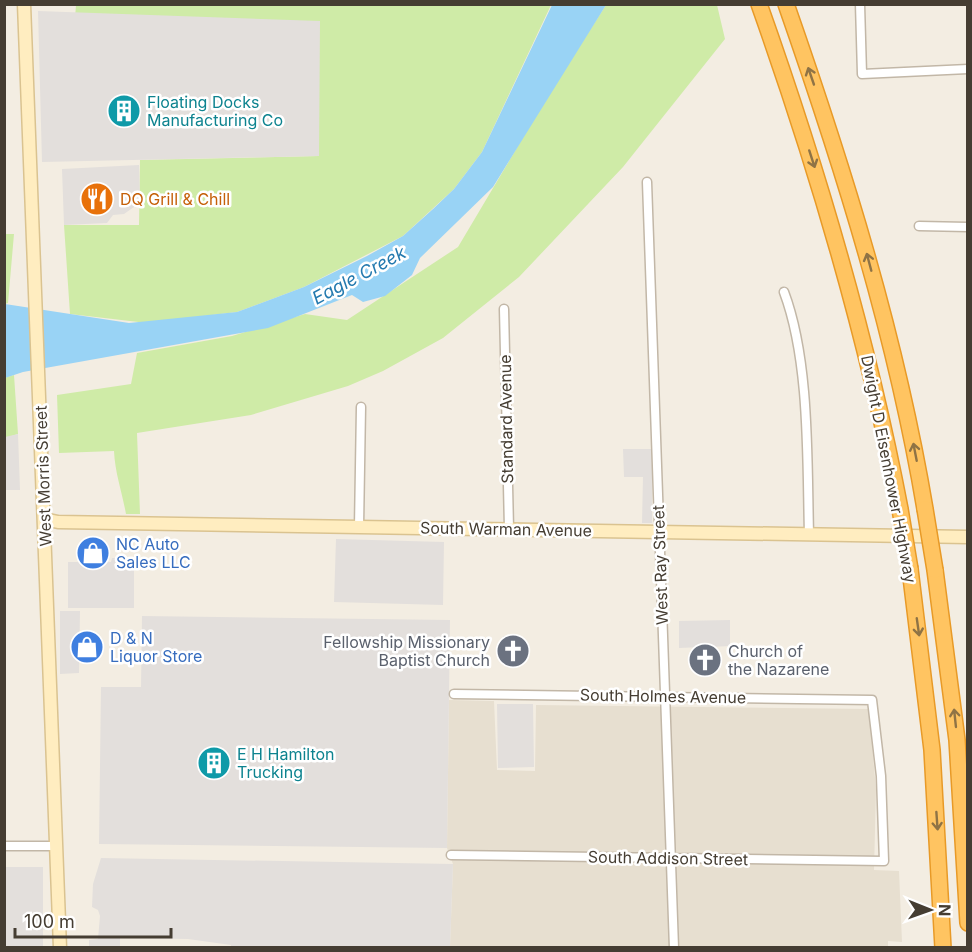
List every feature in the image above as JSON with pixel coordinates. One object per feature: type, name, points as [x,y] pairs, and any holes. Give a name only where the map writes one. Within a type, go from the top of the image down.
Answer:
[{"type":"highway","name":"Dwight D Eisenhower Highway","points":[[759,4],[804,135],[843,262],[875,387],[900,508],[910,569],[932,750],[943,948]]},
{"type":"highway","name":"Dwight D Eisenhower Highway","points":[[786,4],[836,150],[872,274],[910,431],[935,570],[957,740],[968,923]]},
{"type":"main road","name":"West Morris Street","points":[[24,4],[60,948]]},
{"type":"main road","name":"South Warman Avenue","points":[[44,519],[58,522],[968,537]]},
{"type":"street","points":[[860,4],[862,74],[968,69]]},
{"type":"street","name":"West Ray Street","points":[[647,182],[674,948]]},
{"type":"street","points":[[919,226],[968,227]]},
{"type":"street","points":[[784,292],[793,314],[806,411],[809,534]]},
{"type":"street","name":"Standard Avenue","points":[[504,309],[509,529]]},
{"type":"street","points":[[359,527],[361,406]]},
{"type":"street","name":"South Holmes Avenue","points":[[454,694],[872,700],[881,776],[884,861]]},
{"type":"street","points":[[4,846],[56,846]]},
{"type":"street","name":"South Addison Street","points":[[451,855],[884,861]]},
{"type":"shaded area","points":[[38,11],[320,21],[319,156],[42,162]]},
{"type":"shaded area","points":[[139,165],[140,198],[134,207],[124,214],[113,215],[107,223],[64,225],[62,169]]},
{"type":"shaded area","points":[[18,434],[20,490],[5,490],[5,437]]},
{"type":"shaded area","points":[[623,449],[652,449],[652,523],[642,523],[643,477],[624,477]]},
{"type":"shaded area","points":[[336,539],[444,542],[443,605],[334,602]]},
{"type":"shaded area","points":[[112,558],[134,558],[134,608],[68,608],[68,562],[111,562]]},
{"type":"shaded area","points":[[60,611],[80,611],[79,673],[60,674]]},
{"type":"shaded area","points":[[142,616],[450,620],[447,848],[99,844],[101,687],[141,687]]},
{"type":"shaded area","points":[[730,620],[730,646],[709,647],[709,643],[703,643],[703,647],[679,648],[679,621]]},
{"type":"shaded area","points":[[449,700],[494,701],[497,770],[535,771],[536,705],[869,709],[876,790],[874,870],[899,871],[902,942],[888,941],[888,948],[450,947],[453,864],[447,848]]},
{"type":"shaded area","points":[[497,704],[533,704],[534,767],[498,768]]},
{"type":"shaded area","points":[[101,858],[453,864],[450,947],[231,948],[231,945],[188,939],[120,938],[120,947],[89,947],[89,940],[98,939],[100,916],[98,910],[92,907],[93,884]]},
{"type":"shaded area","points":[[4,867],[43,867],[43,947],[5,947]]},
{"type":"green space","points":[[76,5],[551,5],[482,152],[454,189],[403,236],[304,287],[237,312],[147,323],[70,314],[64,225],[139,225],[140,160],[319,156],[74,31]]},
{"type":"green space","points":[[606,5],[717,5],[725,39],[623,167],[519,277],[443,338],[383,371],[348,386],[251,415],[137,433],[140,514],[126,514],[114,451],[59,453],[57,395],[131,384],[137,353],[232,336],[305,314],[347,320],[458,247],[550,92]]},
{"type":"green space","points":[[5,234],[14,234],[8,303],[5,304]]},
{"type":"green space","points":[[14,375],[18,434],[5,438],[4,378]]},
{"type":"water","name":"Eagle Creek","points":[[552,5],[606,5],[493,187],[420,258],[412,275],[385,296],[363,302],[352,295],[268,328],[23,372],[5,378],[5,304],[129,323],[237,312],[304,287],[403,236],[454,189],[482,152]]},
{"type":"place","name":"Floating Docks Manufacturing Co","points":[[124,111]]},
{"type":"place","name":"DQ Grill & Chill","points":[[97,199]]},
{"type":"place","name":"NC Auto Sales LLC","points":[[93,553]]},
{"type":"place","name":"D & N Liquor Store","points":[[87,647]]},
{"type":"place","name":"Fellowship Missionary Baptist Church","points":[[513,651]]},
{"type":"place","name":"Church of the Nazarene","points":[[705,660]]},
{"type":"place","name":"E H Hamilton Trucking","points":[[214,763]]}]
